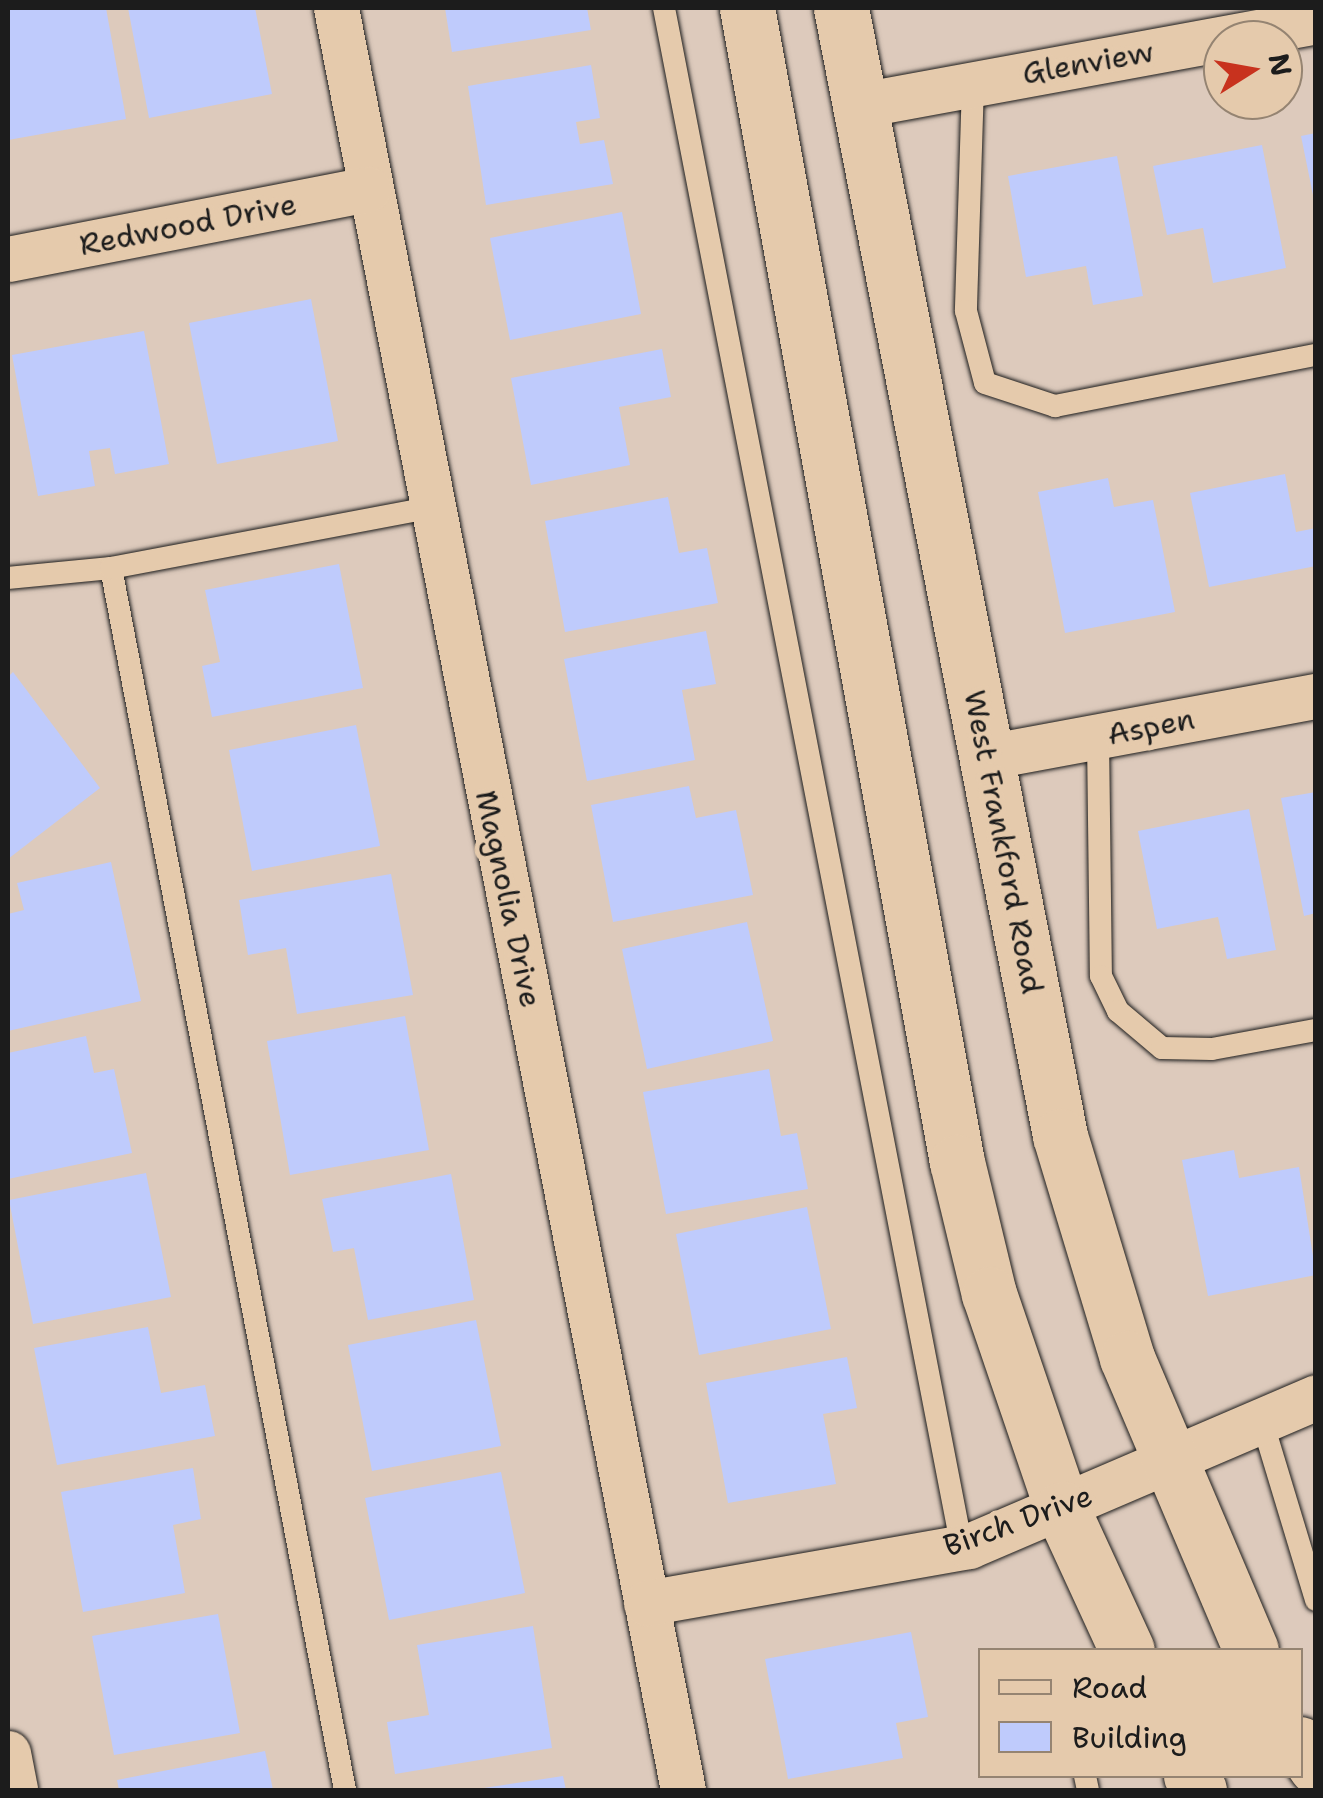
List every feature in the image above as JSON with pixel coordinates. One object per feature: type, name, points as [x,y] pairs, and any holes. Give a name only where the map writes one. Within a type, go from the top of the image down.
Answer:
[{"type":"main road","points":[[748,8],[957,1162],[990,1294],[1062,1508],[1126,1648]]},
{"type":"main road","name":"West Frankford Road","points":[[840,8],[1060,1136],[1127,1358],[1251,1648]]},
{"type":"street","name":"Magnolia Drive","points":[[336,8],[428,508],[682,1790]]},
{"type":"street","name":"Glenview","points":[[860,105],[1316,21]]},
{"type":"street","name":"Redwood Drive","points":[[8,259],[368,189]]},
{"type":"street","name":"Aspen","points":[[986,758],[1316,696]]},
{"type":"street","name":"Birch Drive","points":[[646,1602],[962,1548],[1316,1397]]},
{"type":"street","points":[[8,1753],[15,1790]]},
{"type":"lane","points":[[664,8],[962,1548]]},
{"type":"lane","points":[[972,84],[966,311],[985,383],[1056,406],[1316,355]]},
{"type":"lane","points":[[8,578],[111,568],[428,508]]},
{"type":"lane","points":[[111,568],[344,1790]]},
{"type":"lane","points":[[1098,737],[1101,976],[1118,1010],[1162,1048],[1316,1030]]},
{"type":"lane","points":[[1262,1421],[1316,1600]]},
{"type":"building","points":[[8,8],[106,8],[126,119],[8,140]]},
{"type":"building","points":[[128,8],[255,8],[272,94],[149,118]]},
{"type":"building","points":[[445,8],[587,8],[591,30],[452,52]]},
{"type":"building","points":[[591,65],[600,118],[576,122],[580,144],[604,140],[613,184],[486,205],[468,86]]},
{"type":"building","points":[[1316,133],[1316,200],[1314,200],[1301,136]]},
{"type":"building","points":[[1262,145],[1286,268],[1213,283],[1203,228],[1167,235],[1153,166]]},
{"type":"building","points":[[1117,156],[1143,296],[1093,305],[1086,266],[1026,277],[1008,176]]},
{"type":"building","points":[[622,212],[641,314],[510,340],[490,238]]},
{"type":"building","points":[[311,299],[338,441],[217,464],[189,323]]},
{"type":"building","points":[[144,331],[169,464],[115,474],[110,448],[89,451],[95,486],[38,496],[12,355]]},
{"type":"building","points":[[662,349],[671,397],[619,407],[630,465],[531,485],[511,378]]},
{"type":"building","points":[[1285,474],[1296,532],[1316,528],[1316,566],[1209,587],[1190,493]]},
{"type":"building","points":[[1108,478],[1114,507],[1153,500],[1175,612],[1065,633],[1038,492]]},
{"type":"building","points":[[668,497],[679,553],[707,548],[718,603],[565,632],[545,521]]},
{"type":"building","points":[[339,564],[363,688],[212,717],[202,666],[220,662],[205,590]]},
{"type":"building","points":[[706,631],[716,684],[682,690],[695,760],[587,781],[564,659]]},
{"type":"building","points":[[13,672],[100,788],[8,859],[8,677]]},
{"type":"building","points":[[356,725],[380,846],[252,871],[229,750]]},
{"type":"building","points":[[689,786],[696,818],[736,810],[753,895],[613,922],[591,805]]},
{"type":"building","points":[[1316,792],[1316,913],[1304,916],[1281,798]]},
{"type":"building","points":[[1249,809],[1276,950],[1227,959],[1218,917],[1157,929],[1138,831]]},
{"type":"building","points":[[111,862],[141,1001],[8,1031],[8,914],[24,910],[17,883]]},
{"type":"building","points":[[391,874],[413,995],[297,1014],[286,948],[248,955],[239,900]]},
{"type":"building","points":[[747,922],[773,1041],[647,1069],[622,949]]},
{"type":"building","points":[[405,1016],[429,1150],[290,1175],[267,1041]]},
{"type":"building","points":[[86,1036],[94,1073],[114,1069],[132,1153],[8,1179],[8,1053]]},
{"type":"building","points":[[769,1069],[781,1136],[797,1133],[808,1189],[666,1214],[643,1092]]},
{"type":"building","points":[[1234,1150],[1239,1178],[1299,1167],[1316,1275],[1208,1296],[1182,1160]]},
{"type":"building","points":[[146,1173],[171,1297],[33,1324],[9,1200]]},
{"type":"building","points":[[451,1174],[474,1300],[368,1320],[354,1248],[333,1252],[322,1199]]},
{"type":"building","points":[[807,1207],[831,1329],[699,1355],[676,1234]]},
{"type":"building","points":[[476,1320],[501,1446],[372,1471],[348,1345]]},
{"type":"building","points":[[148,1327],[161,1393],[205,1385],[215,1436],[57,1465],[34,1348]]},
{"type":"building","points":[[847,1357],[857,1408],[823,1414],[836,1484],[728,1503],[706,1383]]},
{"type":"building","points":[[193,1468],[201,1519],[173,1525],[185,1593],[83,1612],[61,1492]]},
{"type":"building","points":[[501,1472],[525,1593],[389,1620],[365,1498]]},
{"type":"building","points":[[218,1614],[240,1733],[114,1755],[92,1636]]},
{"type":"building","points":[[533,1626],[552,1748],[395,1774],[387,1722],[429,1715],[417,1645]]},
{"type":"building","points":[[911,1632],[928,1717],[896,1723],[903,1758],[788,1779],[765,1659]]},
{"type":"building","points":[[265,1751],[273,1790],[119,1790],[117,1780]]},
{"type":"building","points":[[563,1776],[566,1790],[484,1790],[484,1788]]}]
